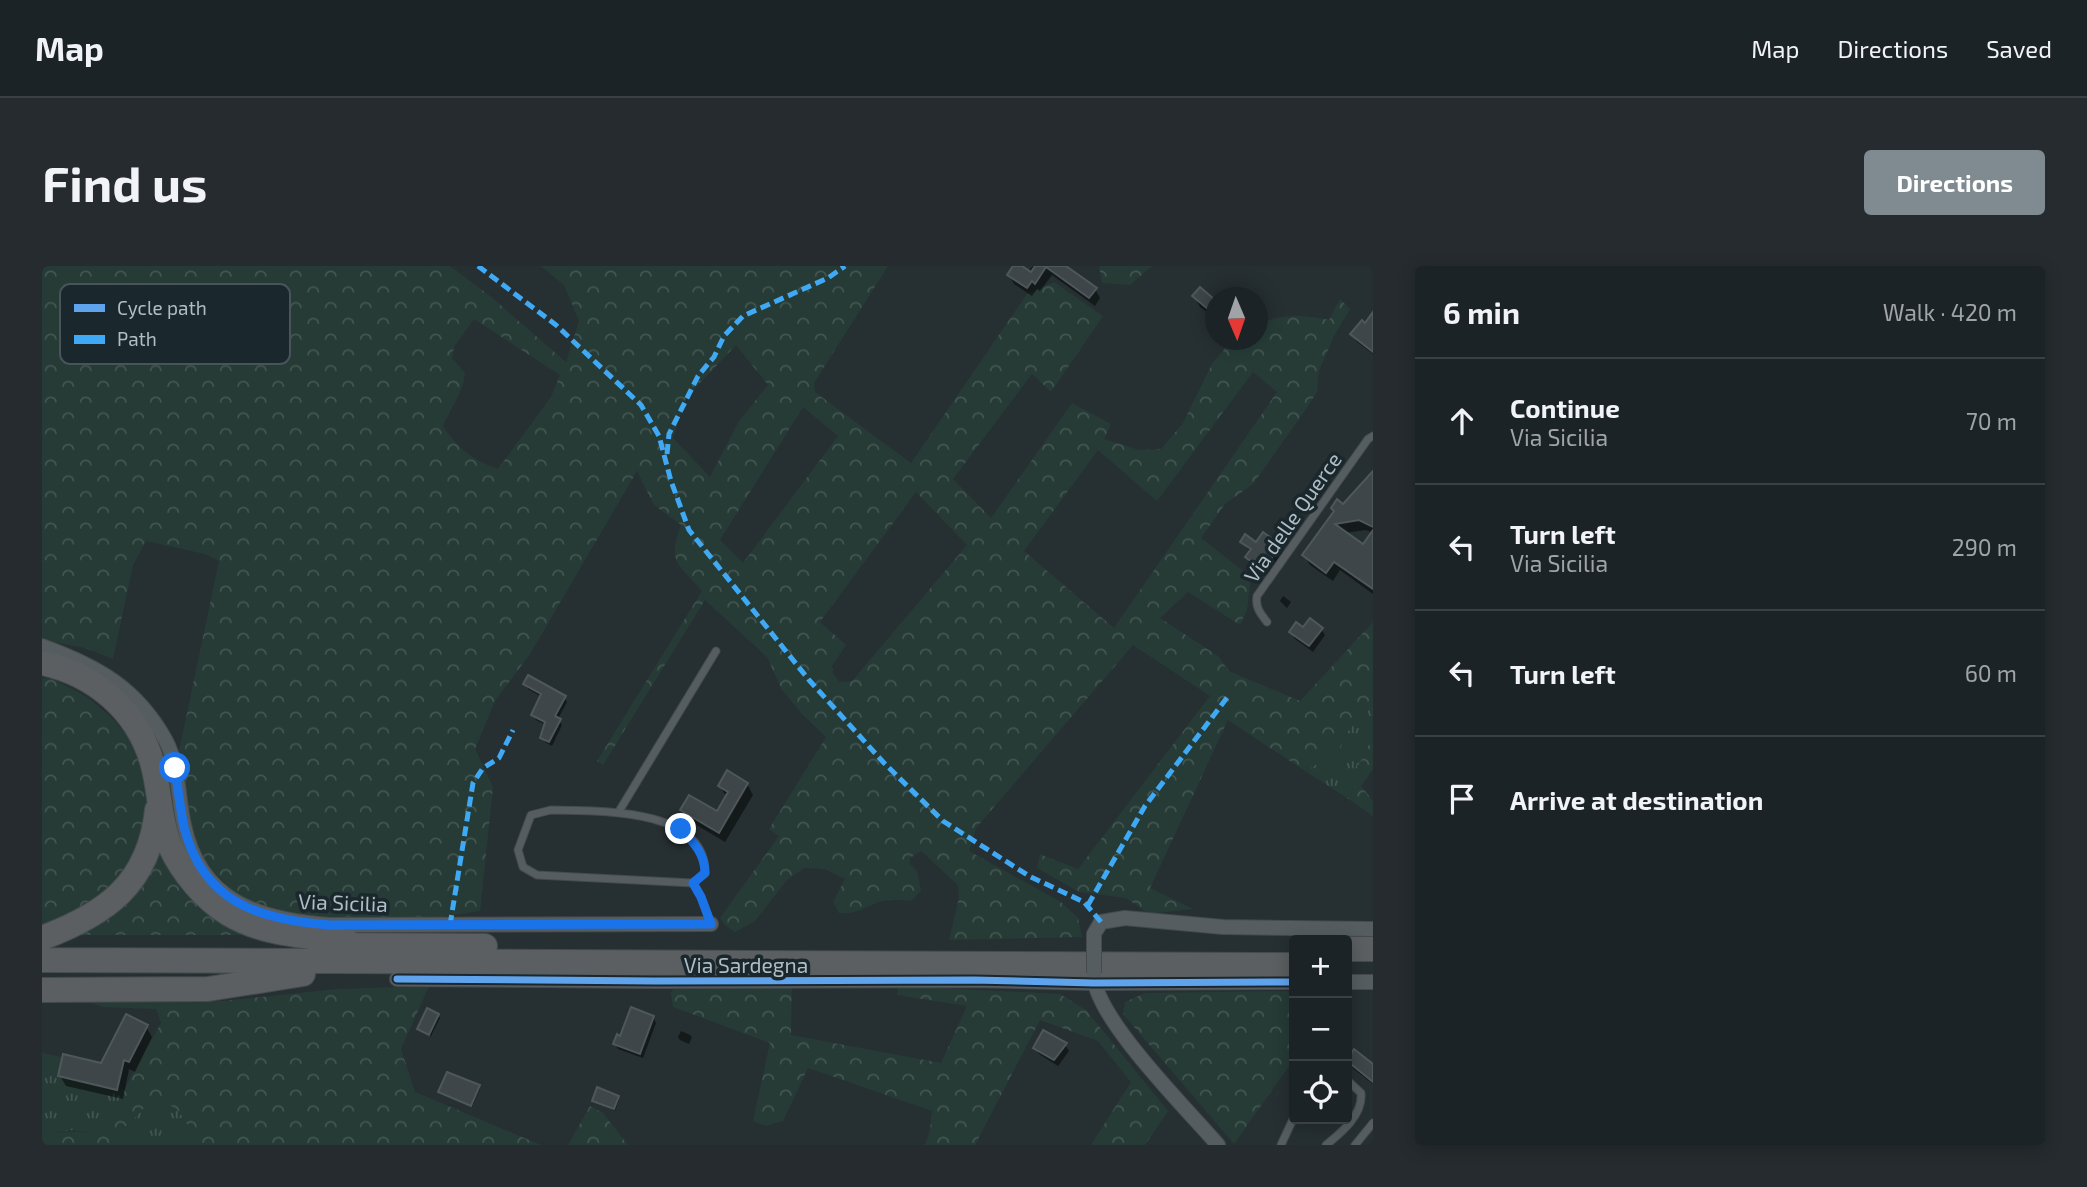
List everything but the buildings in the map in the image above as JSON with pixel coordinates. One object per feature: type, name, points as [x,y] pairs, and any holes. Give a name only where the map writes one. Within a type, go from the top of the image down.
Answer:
[{"type":"highway","points":[[42,663],[86,679],[110,696],[133,722],[148,749],[169,844],[182,868],[202,893],[228,914],[259,928],[372,954]]},
{"type":"highway","points":[[42,938],[94,916],[129,882],[143,859],[152,835],[157,788]]},
{"type":"highway","points":[[42,945],[372,954],[1289,965]]},
{"type":"highway","points":[[42,960],[372,954],[1289,948]]},
{"type":"highway","points":[[1352,949],[1373,949]]},
{"type":"highway","points":[[42,990],[208,989],[310,973],[372,954]]},
{"type":"highway","points":[[1352,965],[1373,965]]},
{"type":"highway","points":[[42,978],[310,973]]},
{"type":"street","name":"Via Sicilia","points":[[42,646],[80,660],[109,676],[131,694],[151,718],[167,743],[175,768],[184,827],[193,854],[207,878],[233,900],[259,913],[289,922],[330,925],[711,924]]},
{"type":"street","points":[[1218,1145],[1114,1025],[1100,1000],[1094,978],[1094,934],[1101,922],[1125,918],[1223,927],[1373,929]]},
{"type":"street","name":"Via Sardegna","points":[[397,979],[656,981],[1094,978],[1289,982]]},
{"type":"street","points":[[1352,982],[1373,982]]},
{"type":"lane","name":"Via delle Querce","points":[[1267,622],[1255,603],[1258,596],[1368,439],[1373,436]]},
{"type":"lane","points":[[618,813],[716,651]]},
{"type":"lane","points":[[551,810],[618,813],[663,821],[681,829],[705,860],[705,873],[693,883],[537,875],[523,867],[518,850],[531,815],[551,810]]},
{"type":"lane","points":[[693,883],[711,924]]},
{"type":"lane","points":[[1352,1085],[1362,1094],[1362,1103],[1352,1120]]},
{"type":"lane","points":[[1355,1145],[1373,1123]]},
{"type":"lane","points":[[1281,1145],[1291,1124]]},
{"type":"lane","points":[[1326,1145],[1348,1124]]},
{"type":"green space","points":[[42,266],[450,266],[490,296],[566,362],[579,321],[564,285],[541,266],[888,266],[814,383],[815,392],[911,463],[1027,294],[1054,282],[1103,316],[1051,392],[1032,374],[953,479],[991,518],[1072,403],[1111,424],[1104,439],[1139,450],[1161,449],[1183,423],[1212,364],[1224,350],[1268,350],[1268,321],[1275,318],[1301,316],[1329,320],[1340,299],[1350,309],[1334,336],[1319,371],[1317,392],[1304,412],[1253,484],[1225,504],[1201,538],[1251,577],[1247,610],[1240,625],[1188,592],[1160,618],[1218,656],[1229,671],[1300,701],[1373,622],[1373,696],[1353,720],[1339,751],[1305,771],[1228,720],[1150,888],[1193,909],[1149,914],[1126,898],[1079,892],[1037,868],[1040,854],[1078,869],[1210,696],[1133,645],[976,828],[969,851],[1061,902],[1078,918],[1082,937],[949,940],[959,898],[958,885],[921,851],[910,858],[910,864],[917,871],[921,891],[911,901],[885,901],[855,912],[839,913],[833,902],[845,879],[825,869],[804,868],[787,880],[755,921],[735,932],[725,925],[720,918],[779,836],[769,829],[826,737],[782,690],[767,657],[705,600],[603,765],[597,761],[702,591],[681,568],[675,556],[681,525],[654,505],[637,471],[530,654],[495,701],[475,749],[493,787],[480,911],[427,919],[318,918],[275,911],[252,902],[235,893],[211,869],[198,849],[190,826],[178,756],[219,561],[205,554],[146,541],[133,565],[113,659],[85,648],[42,640]],"holes":[[[474,319],[560,375],[551,397],[498,469],[467,453],[443,426],[459,393],[465,373],[452,358],[454,347]],[[736,345],[768,385],[739,421],[710,477],[673,438],[686,398]],[[1253,372],[1277,392],[1114,628],[1024,551],[1098,450],[1157,501]],[[803,407],[838,436],[743,563],[720,540]],[[916,492],[967,545],[852,681],[840,682],[833,674],[832,666],[846,645],[820,622]]]},
{"type":"green space","points":[[1099,266],[1152,266],[1130,285],[1102,283]]},
{"type":"green space","points":[[42,678],[53,679],[87,697],[111,717],[132,741],[146,776],[149,813],[144,843],[115,890],[42,929]]},
{"type":"green space","points":[[1373,696],[1373,745],[1358,764],[1350,800],[1305,771],[1339,751],[1353,720]]},
{"type":"green space","points":[[1373,745],[1373,769],[1361,786],[1373,801],[1373,816],[1350,800],[1358,764]]},
{"type":"green space","points":[[156,848],[252,935],[78,935]]},
{"type":"green space","points":[[679,980],[792,980],[791,1035],[941,1063],[967,1006],[897,995],[898,986],[1060,994],[1086,1010],[1168,1111],[1145,1145],[1091,1145],[1131,1082],[1098,1041],[1040,1020],[975,1145],[925,1145],[932,1111],[808,1068],[783,1121],[766,1126],[753,1121],[770,1043],[673,1007],[671,993]]},
{"type":"green space","points":[[429,986],[401,1049],[415,1092],[541,1145],[194,1145],[195,1140],[179,1112],[168,1105],[150,1102],[124,1128],[115,1145],[42,1145],[42,1135],[51,1133],[74,1132],[106,1136],[127,1084],[161,1023],[156,1009],[103,1007],[81,999],[222,1001],[338,989]]},
{"type":"green space","points":[[1289,991],[1289,1066],[1234,1144],[1123,1014],[1125,1002],[1145,993]]},
{"type":"green space","points":[[42,1053],[62,1057],[58,1076],[125,1090],[106,1136],[73,1130],[42,1135]]},
{"type":"green space","points":[[150,1102],[168,1105],[179,1112],[195,1140],[194,1145],[115,1145],[124,1128]]},
{"type":"green space","points":[[590,1106],[603,1113],[628,1145],[568,1145]]},
{"type":"marked path","points":[[478,266],[556,325],[641,405],[659,436],[671,481],[689,530],[809,680],[884,763],[943,821],[1029,876],[1084,902],[1101,922]]},
{"type":"marked path","points":[[667,454],[669,434],[698,376],[714,357],[724,336],[743,316],[828,278],[845,266]]},
{"type":"marked path","points":[[1088,905],[1145,806],[1229,695]]},
{"type":"marked path","points":[[450,925],[473,783],[483,768],[499,758],[513,730]]},
{"type":"cycle path","points":[[397,979],[1289,982]]},
{"type":"route","points":[[175,768],[184,827],[193,854],[207,878],[233,900],[259,913],[289,922],[330,925],[711,924],[693,883],[705,873],[705,860],[681,829]]}]
